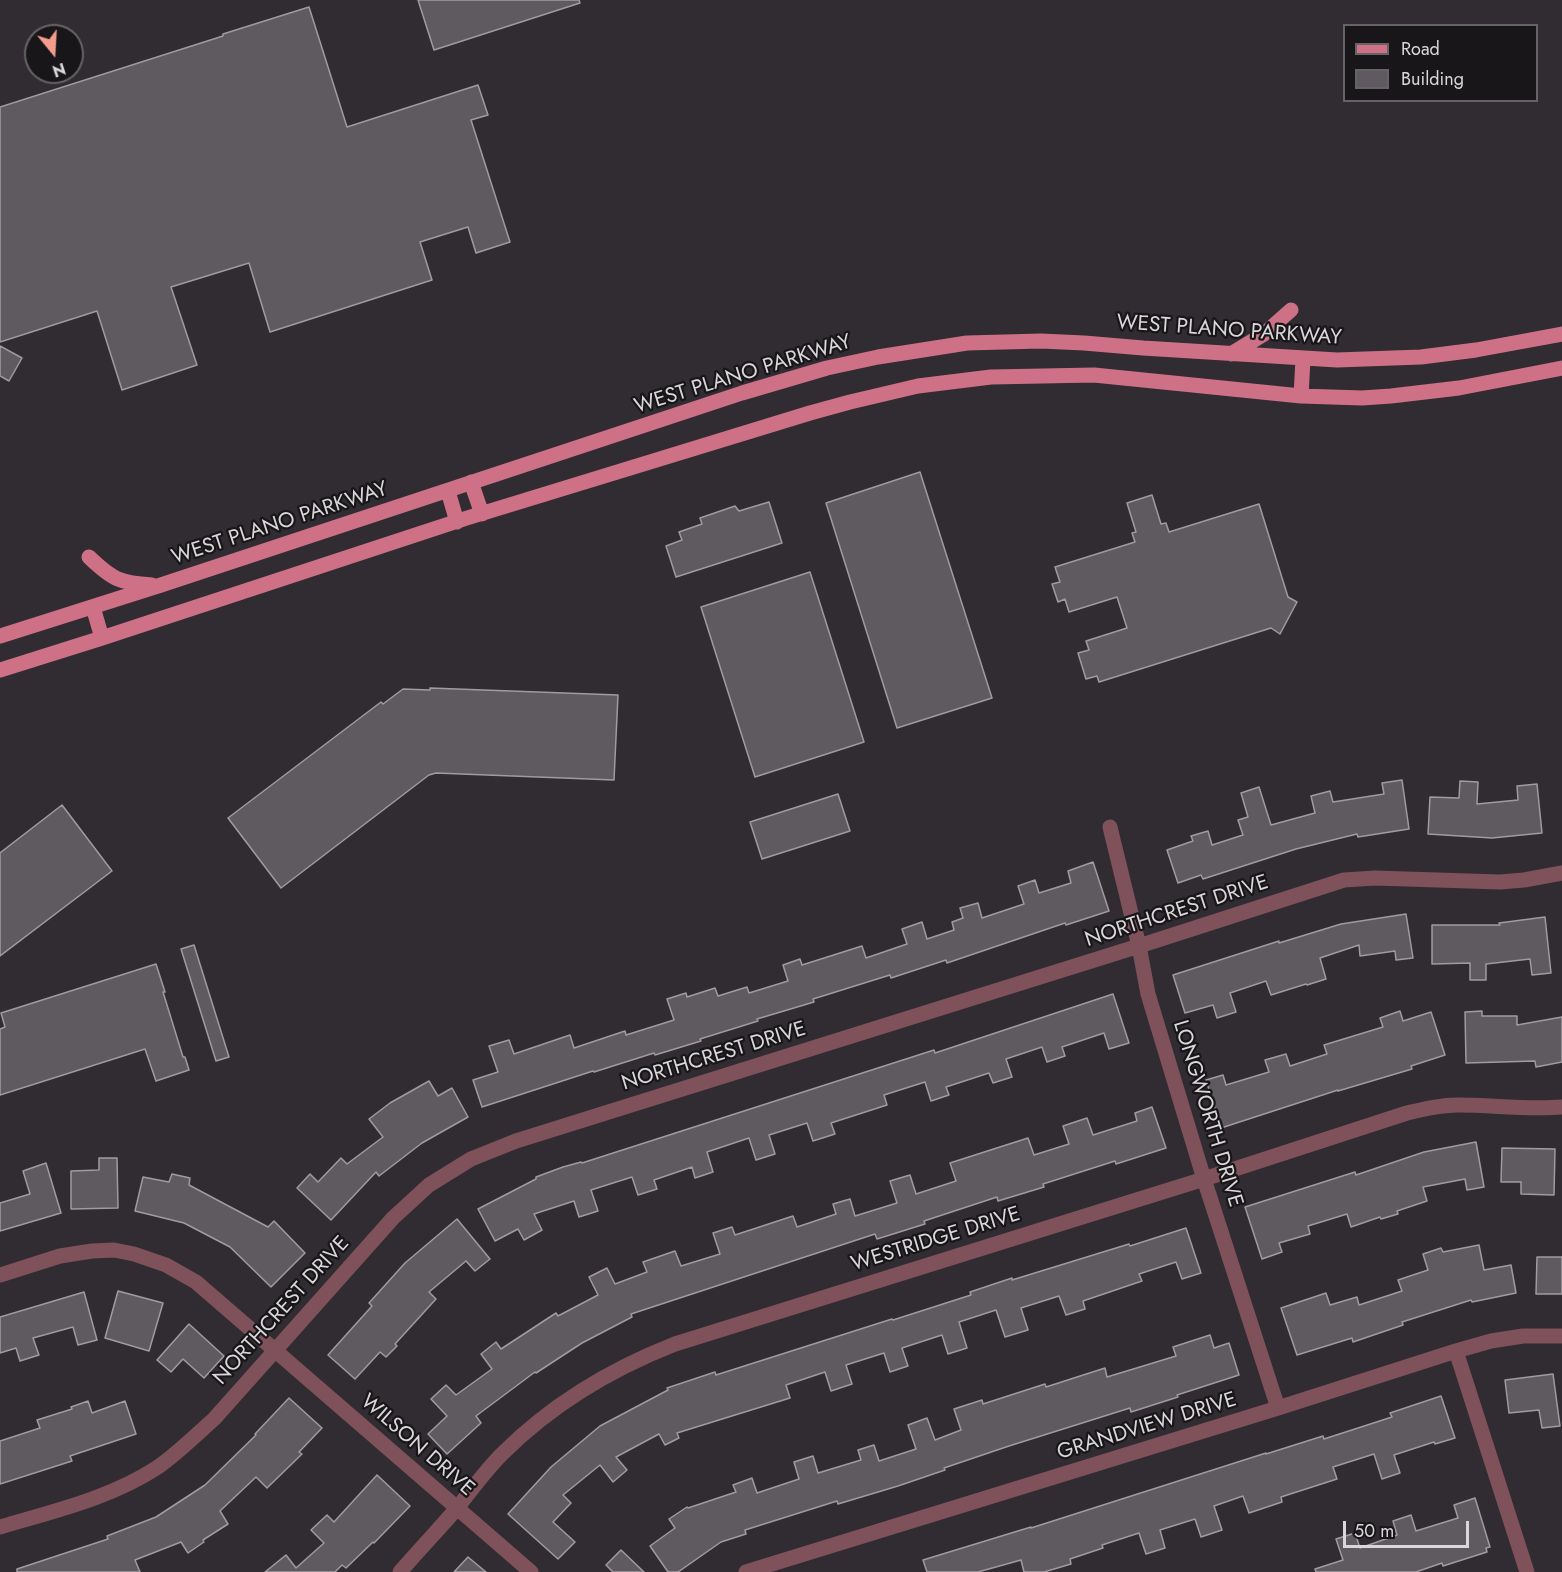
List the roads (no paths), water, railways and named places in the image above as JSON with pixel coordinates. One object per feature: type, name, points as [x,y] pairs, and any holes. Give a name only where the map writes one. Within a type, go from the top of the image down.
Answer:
[{"type":"main road","points":[[1231,354],[1264,334],[1291,310]]},
{"type":"main road","name":"WEST PLANO PARKWAY","points":[[0,636],[742,393],[827,368],[878,357],[967,343],[1030,341],[1337,360],[1421,357],[1476,350],[1562,334]]},
{"type":"main road","points":[[1301,396],[1304,358]]},
{"type":"main road","points":[[0,670],[482,514],[810,413],[918,386],[991,377],[1094,375],[1301,396],[1362,398],[1459,388],[1562,368]]},
{"type":"main road","points":[[471,482],[482,514]]},
{"type":"main road","points":[[448,491],[457,522]]},
{"type":"main road","points":[[89,557],[107,574],[128,583],[161,585]]},
{"type":"main road","points":[[93,607],[102,638]]},
{"type":"street","name":"LONGWORTH DRIVE","points":[[1110,827],[1139,946],[1148,994],[1204,1179],[1278,1408]]},
{"type":"street","name":"NORTHCREST DRIVE","points":[[0,1527],[107,1494],[159,1466],[214,1419],[393,1218],[429,1185],[471,1159],[516,1141],[1344,880],[1375,878],[1500,882],[1562,873]]},
{"type":"street","name":"WESTRIDGE DRIVE","points":[[400,1572],[501,1455],[542,1419],[587,1387],[642,1357],[686,1340],[1204,1179],[1407,1113],[1431,1107],[1457,1105],[1541,1109],[1562,1107]]},
{"type":"street","name":"WILSON DRIVE","points":[[0,1275],[60,1256],[92,1251],[114,1250],[166,1265],[196,1282],[531,1572]]},
{"type":"street","name":"GRANDVIEW DRIVE","points":[[746,1572],[1456,1351],[1491,1341],[1523,1336],[1562,1336]]},
{"type":"street","points":[[1456,1351],[1527,1572]]}]
